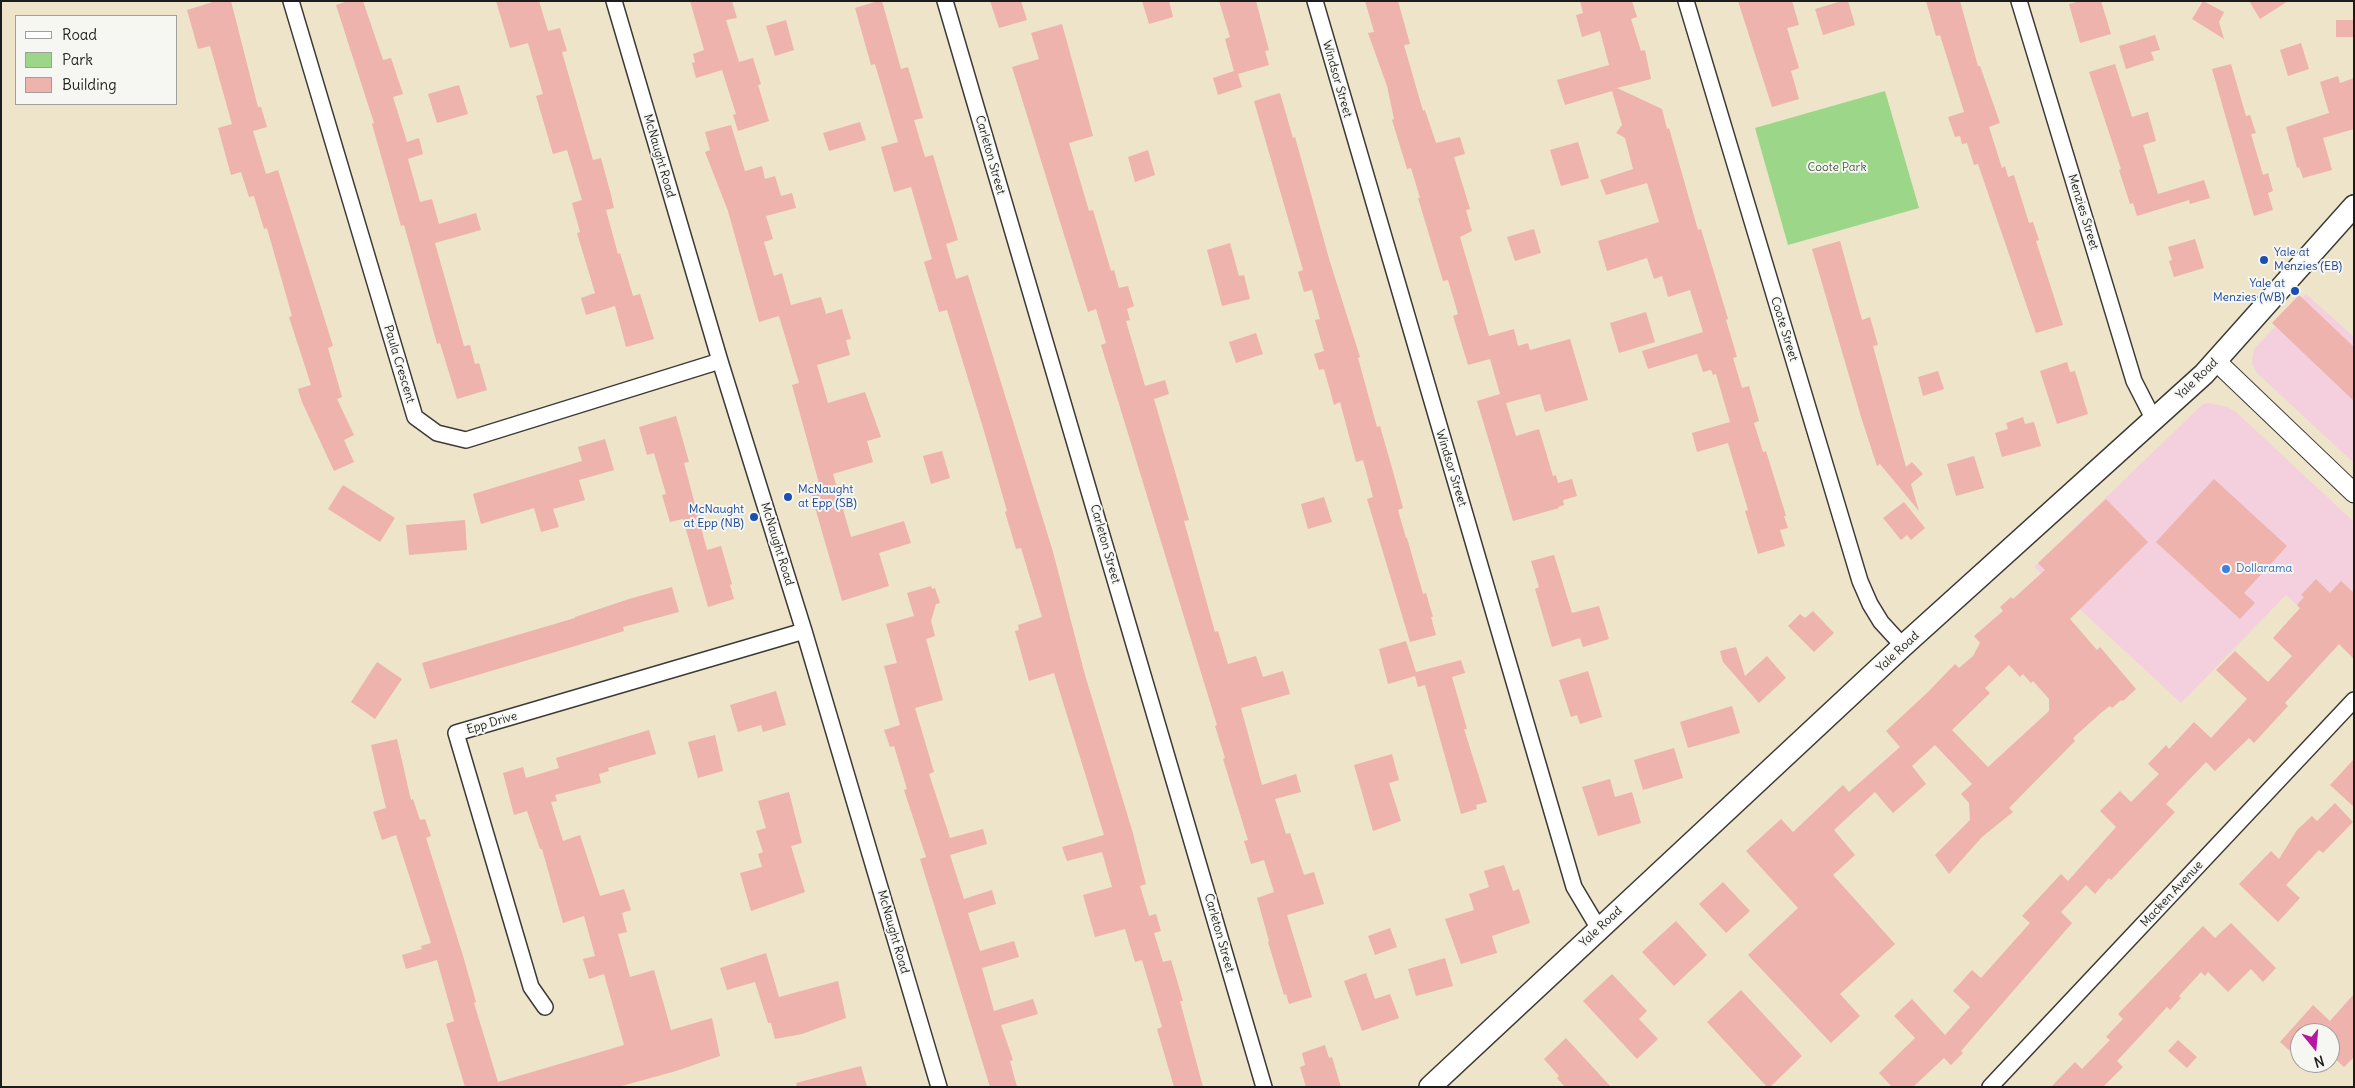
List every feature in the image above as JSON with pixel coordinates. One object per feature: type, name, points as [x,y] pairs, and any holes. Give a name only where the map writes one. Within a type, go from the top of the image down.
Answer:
[{"type":"main road","name":"Yale Road","points":[[1430,1087],[1904,646],[2154,420],[2216,361],[2354,206]]},
{"type":"street","name":"Paula Crescent","points":[[291,1],[415,417],[438,433],[466,440],[720,361]]},
{"type":"street","name":"McNaught Road","points":[[614,1],[720,361],[804,630],[939,1087]]},
{"type":"street","name":"Carleton Street","points":[[945,1],[1264,1087]]},
{"type":"street","name":"Windsor Street","points":[[1315,1],[1574,886],[1599,929]]},
{"type":"street","name":"Coote Street","points":[[1686,1],[1860,581],[1870,604],[1881,622],[1904,646]]},
{"type":"street","name":"Menzies Street","points":[[2019,1],[2134,381],[2154,420]]},
{"type":"street","points":[[2216,361],[2354,493]]},
{"type":"street","name":"Epp Drive","points":[[544,1007],[532,987],[456,733],[804,630]]},
{"type":"street","name":"Macken Avenue","points":[[1990,1087],[2354,700]]},
{"type":"shaded area","points":[[2306,294],[2354,337],[2354,463],[2257,373],[2252,364],[2254,349]]},
{"type":"shaded area","points":[[2208,403],[2227,407],[2236,412],[2354,522],[2354,658],[2286,595],[2181,703],[2034,567],[2203,404]]},
{"type":"green space","name":"Coote Park","points":[[1885,91],[1919,208],[1788,245],[1755,128]]},
{"type":"building","points":[[216,1],[231,1],[258,107],[261,107],[267,127],[253,131],[266,174],[278,170],[333,346],[328,348],[342,397],[337,399],[354,435],[344,440],[354,462],[334,471],[302,402],[298,389],[311,385],[289,317],[292,316],[267,228],[264,229],[254,196],[249,197],[241,172],[231,175],[218,128],[232,124],[210,46],[198,49],[187,10]]},
{"type":"building","points":[[348,1],[363,1],[383,60],[391,58],[403,94],[393,97],[407,142],[419,138],[423,154],[408,159],[420,202],[432,199],[439,224],[476,213],[481,230],[435,243],[464,346],[470,345],[475,364],[479,363],[487,390],[457,399],[440,343],[437,344],[404,225],[401,226],[372,124],[374,123],[336,5]]},
{"type":"building","points":[[496,1],[539,1],[548,31],[560,28],[567,51],[562,52],[593,160],[601,158],[611,195],[614,208],[606,210],[618,254],[620,253],[633,296],[640,294],[654,339],[626,347],[615,306],[586,315],[581,298],[595,293],[577,233],[580,232],[572,203],[582,200],[567,150],[553,154],[536,96],[543,94],[528,43],[510,48]]},
{"type":"building","points":[[690,1],[732,1],[737,18],[726,20],[739,62],[753,58],[761,84],[758,85],[769,121],[738,131],[733,115],[736,114],[722,70],[696,78],[692,63],[695,62],[693,54],[704,50]]},
{"type":"building","points":[[882,1],[901,69],[908,67],[923,118],[914,120],[925,157],[933,155],[958,240],[946,244],[956,279],[968,275],[1053,552],[1085,675],[1132,830],[1146,884],[1140,886],[1149,916],[1156,914],[1161,931],[1154,933],[1163,962],[1171,960],[1183,1001],[1180,1001],[1203,1087],[1174,1087],[1157,1029],[1162,1027],[1142,960],[1135,962],[1125,929],[1095,937],[1083,895],[1112,887],[1102,852],[1067,861],[1062,847],[1104,835],[1054,673],[1029,681],[1015,631],[1019,630],[1018,625],[1042,617],[1021,548],[1016,549],[984,431],[947,310],[939,312],[924,262],[932,259],[911,187],[894,192],[881,147],[898,142],[875,64],[871,65],[855,8]]},
{"type":"building","points":[[990,1],[1021,1],[1027,20],[999,28]]},
{"type":"building","points":[[1142,1],[1169,1],[1173,17],[1149,24]]},
{"type":"building","points":[[1219,1],[1256,1],[1269,50],[1265,51],[1269,65],[1238,74],[1242,87],[1218,95],[1213,78],[1234,71],[1225,39],[1230,37]]},
{"type":"building","points":[[1365,1],[1398,1],[1410,44],[1404,45],[1423,111],[1425,110],[1436,143],[1460,137],[1465,154],[1454,157],[1470,209],[1466,210],[1472,231],[1460,237],[1489,336],[1514,329],[1518,346],[1528,343],[1530,350],[1570,339],[1588,400],[1545,412],[1540,394],[1506,403],[1516,436],[1539,429],[1553,476],[1556,475],[1558,483],[1572,479],[1577,496],[1563,500],[1564,505],[1559,508],[1513,521],[1477,401],[1500,394],[1490,359],[1468,365],[1453,316],[1458,314],[1448,280],[1443,281],[1411,168],[1407,169],[1392,120],[1394,119],[1387,86],[1368,33],[1374,32]]},
{"type":"building","points":[[1580,1],[1632,1],[1637,17],[1631,19],[1641,51],[1645,50],[1651,79],[1617,88],[1662,109],[1667,129],[1669,128],[1698,230],[1701,229],[1728,319],[1726,320],[1737,357],[1733,358],[1742,388],[1749,386],[1759,421],[1754,423],[1763,452],[1766,451],[1786,516],[1784,516],[1788,528],[1780,530],[1785,546],[1758,554],[1745,511],[1748,510],[1728,443],[1697,452],[1692,433],[1730,422],[1716,374],[1713,375],[1711,370],[1703,372],[1697,354],[1648,369],[1642,351],[1703,332],[1690,290],[1668,297],[1662,276],[1654,279],[1647,258],[1607,271],[1598,241],[1659,222],[1647,183],[1606,195],[1600,180],[1633,169],[1625,138],[1616,133],[1622,125],[1612,91],[1565,105],[1557,80],[1609,65],[1600,31],[1582,37],[1576,15],[1583,13]]},
{"type":"building","points":[[1738,1],[1792,1],[1799,25],[1787,28],[1799,68],[1791,71],[1799,99],[1772,107]]},
{"type":"building","points":[[1848,1],[1855,25],[1823,35],[1815,9]]},
{"type":"building","points":[[1926,1],[1960,1],[1978,66],[1980,66],[2000,123],[1989,127],[2002,168],[2005,166],[2008,177],[2014,175],[2029,223],[2033,222],[2039,240],[2036,241],[2063,325],[2036,333],[1978,164],[1974,165],[1967,143],[1962,144],[1960,136],[1955,137],[1948,117],[1964,112],[1940,35],[1936,36]]},
{"type":"building","points":[[2080,1],[2101,1],[2111,34],[2080,43],[2069,4]]},
{"type":"building","points":[[2203,1],[2224,12],[2219,22],[2224,39],[2192,19]]},
{"type":"building","points":[[2249,1],[2288,1],[2260,19]]},
{"type":"building","points":[[786,20],[794,50],[775,56],[766,26]]},
{"type":"building","points":[[2336,20],[2354,20],[2354,37],[2336,37]]},
{"type":"building","points":[[1062,24],[1093,136],[1069,143],[1089,211],[1093,210],[1111,271],[1114,270],[1119,288],[1128,286],[1134,306],[1127,309],[1130,320],[1126,321],[1145,386],[1165,380],[1169,394],[1154,399],[1189,520],[1184,521],[1215,632],[1218,631],[1228,664],[1256,656],[1263,677],[1283,671],[1290,694],[1241,708],[1262,785],[1296,774],[1301,792],[1275,799],[1286,834],[1290,833],[1304,875],[1314,872],[1324,904],[1287,915],[1312,997],[1289,1004],[1286,994],[1284,995],[1268,942],[1257,898],[1274,892],[1264,860],[1251,864],[1244,841],[1248,840],[1223,759],[1225,758],[1215,726],[1217,725],[1101,345],[1106,343],[1096,309],[1088,312],[1012,67],[1039,59],[1031,33]]},
{"type":"building","points":[[2155,35],[2160,50],[2151,52],[2154,60],[2126,69],[2119,46]]},
{"type":"building","points":[[2301,43],[2309,69],[2288,76],[2280,50]]},
{"type":"building","points":[[2115,64],[2132,117],[2148,112],[2156,141],[2143,145],[2158,194],[2204,180],[2210,198],[2190,204],[2189,200],[2137,216],[2133,203],[2130,204],[2119,170],[2121,169],[2089,72]]},
{"type":"building","points":[[2231,64],[2246,116],[2250,115],[2256,133],[2251,134],[2263,175],[2268,173],[2273,191],[2268,193],[2273,210],[2254,216],[2212,69]]},
{"type":"building","points":[[2338,76],[2340,83],[2354,78],[2354,129],[2323,138],[2332,170],[2303,178],[2299,167],[2297,168],[2286,127],[2329,113],[2320,82]]},
{"type":"building","points":[[459,85],[468,114],[437,123],[428,94]]},
{"type":"building","points":[[1280,93],[1293,138],[1295,137],[1330,262],[1360,357],[1358,358],[1377,427],[1380,426],[1392,468],[1403,508],[1398,510],[1406,538],[1423,594],[1426,593],[1433,617],[1431,617],[1436,635],[1410,642],[1367,499],[1373,497],[1363,460],[1356,462],[1340,402],[1334,405],[1324,369],[1319,370],[1314,354],[1324,351],[1315,320],[1320,319],[1312,290],[1304,292],[1298,272],[1303,270],[1254,101]]},
{"type":"building","points":[[860,122],[866,140],[829,151],[823,133]]},
{"type":"building","points":[[731,125],[745,171],[762,166],[765,179],[775,176],[781,196],[792,193],[796,208],[766,216],[773,239],[764,242],[774,276],[782,273],[791,305],[821,297],[826,314],[842,309],[851,339],[846,340],[850,355],[817,365],[828,403],[865,392],[881,437],[867,441],[873,462],[833,474],[851,537],[904,521],[911,543],[879,553],[889,586],[842,601],[810,490],[820,487],[792,385],[799,383],[779,316],[759,322],[728,211],[705,152],[710,150],[705,132]]},
{"type":"building","points":[[1578,142],[1589,178],[1561,186],[1550,150]]},
{"type":"building","points":[[1148,150],[1155,175],[1135,182],[1128,157]]},
{"type":"building","points":[[1534,229],[1541,253],[1515,261],[1507,237]]},
{"type":"building","points":[[2195,239],[2204,268],[2174,277],[2169,261],[2172,260],[2168,247]]},
{"type":"building","points":[[1840,241],[1862,320],[1870,317],[1878,345],[1873,346],[1906,467],[1912,462],[1923,474],[1911,484],[1919,511],[1880,464],[1877,466],[1862,420],[1812,249]]},
{"type":"building","points":[[1230,243],[1239,276],[1244,275],[1250,299],[1222,306],[1207,250]]},
{"type":"building","points":[[2299,295],[2354,347],[2354,401],[2272,323]]},
{"type":"building","points":[[1646,312],[1655,342],[1619,353],[1610,323]]},
{"type":"building","points":[[1256,333],[1263,354],[1236,363],[1229,342]]},
{"type":"building","points":[[2067,362],[2070,372],[2075,371],[2088,414],[2057,424],[2040,371]]},
{"type":"building","points":[[1938,371],[1944,389],[1923,396],[1918,377]]},
{"type":"building","points":[[676,416],[689,462],[684,463],[707,550],[721,546],[732,584],[730,585],[734,599],[708,607],[683,519],[670,522],[662,495],[666,494],[654,453],[647,455],[639,427]]},
{"type":"building","points":[[2023,417],[2025,424],[2034,422],[2041,446],[2002,457],[1995,433],[2008,429],[2006,423]]},
{"type":"building","points":[[605,439],[614,470],[579,480],[585,500],[553,509],[559,527],[541,532],[534,508],[481,524],[473,494],[582,461],[578,447]]},
{"type":"building","points":[[942,451],[950,478],[931,484],[923,456]]},
{"type":"building","points":[[1974,456],[1984,488],[1956,496],[1947,464]]},
{"type":"building","name":"Dollarama","points":[[2214,479],[2287,546],[2244,593],[2255,603],[2240,619],[2156,542]]},
{"type":"building","points":[[343,485],[395,518],[380,542],[328,509]]},
{"type":"building","points":[[1324,497],[1332,522],[1308,529],[1301,504]]},
{"type":"building","points":[[2106,499],[2148,542],[2070,619],[2097,650],[2100,647],[2136,689],[2123,701],[2121,700],[2112,708],[2110,706],[2102,712],[2073,738],[2075,741],[2009,808],[2013,812],[1982,837],[1949,874],[1935,855],[1970,820],[1969,803],[1961,794],[1972,784],[1935,745],[1912,766],[1926,784],[1893,813],[1875,792],[1834,830],[1855,855],[1833,875],[1895,944],[1840,994],[1860,1016],[1831,1043],[1748,955],[1798,908],[1746,851],[1781,819],[1793,832],[1843,785],[1849,792],[1900,747],[1886,731],[1955,664],[1959,668],[1973,656],[1980,643],[1974,636],[2003,611],[2000,607],[2011,597],[2013,599],[2045,570],[2038,563]],"holes":[[[2009,665],[2020,677],[2023,674],[2031,683],[2033,681],[2049,699],[2049,711],[1988,767],[1952,730],[1990,693],[1985,688]]]},
{"type":"building","points":[[1904,502],[1925,528],[1911,540],[1907,535],[1901,540],[1883,518]]},
{"type":"building","points":[[465,520],[467,550],[409,555],[406,525]]},
{"type":"building","points":[[1554,555],[1572,613],[1599,606],[1609,639],[1583,647],[1580,638],[1552,647],[1535,589],[1539,587],[1531,561]]},
{"type":"building","points":[[2316,579],[2330,593],[2341,581],[2354,593],[2354,659],[2339,644],[2285,703],[2288,706],[2254,743],[2249,738],[2215,771],[2206,762],[2166,804],[2175,812],[2111,880],[2109,878],[2095,894],[2086,885],[2061,912],[2072,923],[1961,1051],[1963,1053],[1951,1065],[1944,1058],[1913,1087],[1892,1087],[1879,1073],[1915,1038],[1894,1016],[1912,999],[1945,1035],[1970,1007],[1953,991],[1972,970],[1981,978],[2030,923],[2022,916],[2061,874],[2068,881],[2116,827],[2100,811],[2120,791],[2131,802],[2159,774],[2148,764],[2166,745],[2169,749],[2194,722],[2211,738],[2247,699],[2216,670],[2235,651],[2268,682],[2292,656],[2273,638],[2300,608],[2297,605],[2304,597],[2301,595]]},
{"type":"building","points":[[931,586],[932,589],[935,588],[940,603],[936,604],[931,621],[935,636],[926,639],[943,700],[915,708],[934,772],[929,774],[950,838],[983,829],[987,844],[950,855],[964,899],[992,890],[996,904],[968,913],[980,951],[1014,941],[1019,957],[982,968],[994,1011],[1033,999],[1038,1014],[1001,1025],[1013,1060],[1010,1061],[1017,1087],[990,1087],[920,859],[926,857],[904,790],[907,789],[894,746],[890,747],[884,730],[900,725],[884,666],[897,663],[886,624],[914,616],[907,593]]},
{"type":"building","points":[[672,587],[679,612],[623,627],[624,631],[430,689],[422,663]]},
{"type":"building","points":[[1813,611],[1834,633],[1814,652],[1788,626],[1800,614],[1805,618]]},
{"type":"building","points":[[1406,641],[1416,672],[1461,660],[1465,673],[1452,677],[1467,729],[1464,729],[1487,802],[1476,805],[1477,809],[1461,814],[1425,685],[1418,687],[1415,676],[1388,684],[1379,649]]},
{"type":"building","points":[[1736,647],[1745,676],[1767,656],[1786,678],[1759,703],[1723,662],[1720,651]]},
{"type":"building","points":[[377,662],[402,679],[375,719],[351,702]]},
{"type":"building","points":[[1588,671],[1602,717],[1580,724],[1577,715],[1571,717],[1559,680]]},
{"type":"building","points":[[776,691],[786,725],[763,732],[761,725],[738,732],[730,705]]},
{"type":"building","points":[[1732,706],[1740,733],[1688,748],[1680,722]]},
{"type":"building","points":[[649,730],[656,754],[608,768],[609,771],[599,774],[601,783],[555,795],[557,801],[551,802],[563,841],[580,835],[600,896],[624,889],[631,910],[622,913],[627,932],[618,934],[630,977],[654,970],[671,1030],[712,1018],[720,1056],[676,1071],[618,1087],[465,1087],[446,1024],[454,1021],[437,960],[406,969],[402,955],[422,949],[421,946],[431,943],[396,835],[382,840],[373,812],[386,808],[371,745],[397,739],[411,800],[413,799],[420,820],[425,819],[431,836],[426,838],[464,959],[476,1002],[474,1003],[498,1082],[624,1045],[604,974],[589,979],[583,959],[595,956],[584,916],[563,923],[542,849],[540,849],[527,811],[514,815],[503,773],[523,767],[526,778],[559,768],[556,758]]},
{"type":"building","points":[[715,735],[723,771],[698,778],[688,742]]},
{"type":"building","points":[[1674,748],[1683,778],[1643,790],[1634,760]]},
{"type":"building","points":[[1392,754],[1399,780],[1389,783],[1401,821],[1373,831],[1354,765]]},
{"type":"building","points":[[2354,759],[2354,807],[2330,785]]},
{"type":"building","points":[[1610,779],[1615,797],[1632,792],[1641,823],[1598,836],[1582,787]]},
{"type":"building","points":[[789,792],[802,843],[791,846],[805,892],[751,911],[740,873],[762,867],[758,854],[763,852],[756,831],[766,828],[758,801]]},
{"type":"building","points":[[2335,803],[2353,822],[2323,853],[2319,850],[2286,885],[2300,898],[2278,922],[2239,884],[2271,851],[2279,859],[2297,830],[2312,816],[2317,821]]},
{"type":"building","points":[[1504,865],[1513,891],[1519,889],[1530,923],[1492,936],[1497,953],[1461,964],[1445,919],[1474,910],[1469,894],[1489,887],[1484,871]]},
{"type":"building","points":[[1723,882],[1750,911],[1726,933],[1699,904]]},
{"type":"building","points":[[1676,921],[1707,955],[1674,986],[1642,952]]},
{"type":"building","points":[[2231,923],[2276,968],[2263,982],[2251,969],[2228,992],[2208,972],[2205,976],[2201,972],[2179,996],[2181,998],[2170,1010],[2167,1007],[2117,1061],[2123,1067],[2103,1087],[2051,1087],[2075,1062],[2082,1069],[2110,1040],[2106,1037],[2123,1019],[2118,1014],[2203,926],[2215,938]]},
{"type":"building","points":[[1390,928],[1397,947],[1375,955],[1368,936]]},
{"type":"building","points":[[766,953],[779,997],[838,981],[846,1018],[802,1034],[775,1039],[771,1023],[768,1023],[755,982],[727,990],[720,968]]},
{"type":"building","points":[[1445,958],[1453,986],[1416,996],[1408,969]]},
{"type":"building","points":[[1366,973],[1375,999],[1390,994],[1399,1018],[1362,1031],[1344,981]]},
{"type":"building","points":[[1612,974],[1647,1011],[1639,1019],[1658,1039],[1637,1059],[1583,1001]]},
{"type":"building","points":[[1741,990],[1802,1056],[1770,1087],[1767,1087],[1707,1022]]},
{"type":"building","points":[[2354,994],[2354,1057],[2344,1067],[2340,1063],[2340,1023],[2297,1023],[2313,1005],[2330,1021]]},
{"type":"building","points":[[2290,1031],[2290,1051],[2280,1042]]},
{"type":"building","points":[[1566,1038],[1611,1087],[1565,1087],[1557,1078],[1559,1076],[1544,1059]]},
{"type":"building","points":[[2178,1040],[2197,1057],[2187,1068],[2168,1051]]},
{"type":"building","points":[[1325,1045],[1329,1058],[1332,1057],[1341,1087],[1306,1087],[1300,1067],[1305,1065],[1302,1053]]},
{"type":"building","points":[[861,1066],[867,1087],[797,1087],[796,1083]]},
{"type":"place","name":"Yale at Menzies (EB)","points":[[2264,260]]},
{"type":"place","name":"Yale at Menzies (WB)","points":[[2295,291]]},
{"type":"place","name":"McNaught at Epp (SB)","points":[[788,497]]},
{"type":"place","name":"McNaught at Epp (NB)","points":[[754,517]]},
{"type":"place","name":"Dollarama","points":[[2226,569]]}]
